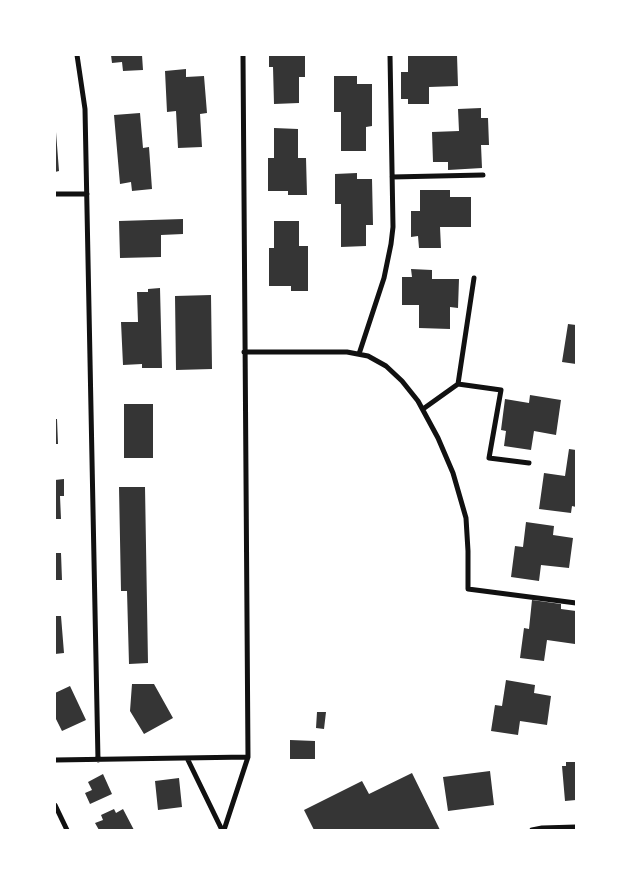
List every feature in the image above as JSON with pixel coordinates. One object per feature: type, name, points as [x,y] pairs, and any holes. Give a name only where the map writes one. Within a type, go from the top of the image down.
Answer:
[{"type":"street","points":[[77,55],[85,109],[98,760]]},
{"type":"street","points":[[223,830],[248,757],[243,55]]},
{"type":"street","points":[[359,354],[389,260],[392,227],[390,55]]},
{"type":"street","points":[[392,177],[483,175]]},
{"type":"street","points":[[55,194],[87,194]]},
{"type":"street","points":[[458,384],[474,278]]},
{"type":"street","points":[[244,352],[332,351],[359,354],[386,366],[402,381],[423,409],[447,458],[462,503],[467,534],[468,589],[576,604]]},
{"type":"street","points":[[423,409],[458,384],[501,390],[489,458],[529,463]]},
{"type":"street","points":[[55,760],[248,757]]},
{"type":"street","points":[[187,758],[223,830]]},
{"type":"street","points":[[55,805],[67,830]]},
{"type":"street","points":[[532,830],[576,827]]},
{"type":"building","points":[[111,55],[142,55],[143,70],[123,71],[122,62],[112,63]]},
{"type":"building","points":[[269,55],[305,55],[305,77],[299,77],[299,103],[274,104],[273,67],[269,67]]},
{"type":"building","points":[[408,55],[457,55],[458,86],[429,87],[429,104],[408,104],[408,99],[401,99],[401,72],[408,72]]},
{"type":"building","points":[[186,69],[186,77],[204,76],[207,113],[200,114],[202,147],[178,148],[176,111],[167,112],[165,71]]},
{"type":"building","points":[[334,76],[357,76],[357,84],[372,84],[372,126],[366,127],[366,151],[341,151],[341,112],[334,112]]},
{"type":"building","points":[[481,108],[481,118],[488,118],[489,145],[481,145],[482,168],[448,170],[448,162],[433,162],[432,132],[459,131],[458,109]]},
{"type":"building","points":[[140,113],[143,148],[149,147],[152,189],[132,191],[131,182],[120,184],[114,115]]},
{"type":"building","points":[[274,128],[298,129],[298,158],[306,158],[307,195],[288,195],[288,191],[268,191],[268,158],[274,158]]},
{"type":"building","points":[[55,132],[59,171],[55,172]]},
{"type":"building","points":[[357,173],[357,179],[372,179],[373,225],[366,225],[366,246],[341,247],[341,204],[335,204],[335,174]]},
{"type":"building","points":[[420,190],[450,190],[450,197],[471,197],[471,227],[440,227],[441,248],[419,248],[418,236],[411,237],[411,211],[420,211]]},
{"type":"building","points":[[183,219],[183,234],[161,235],[161,257],[120,258],[119,221]]},
{"type":"building","points":[[274,221],[299,221],[299,246],[308,246],[308,291],[291,291],[291,286],[269,286],[269,248],[274,248]]},
{"type":"building","points":[[411,269],[432,270],[432,279],[459,279],[458,308],[450,307],[450,329],[419,328],[419,305],[402,305],[402,277],[412,277]]},
{"type":"building","points":[[160,288],[162,368],[142,368],[142,364],[123,365],[121,322],[138,322],[137,292],[148,292],[148,289]]},
{"type":"building","points":[[211,295],[212,369],[176,370],[175,296]]},
{"type":"building","points":[[568,324],[576,325],[576,364],[562,362]]},
{"type":"building","points":[[530,395],[561,400],[556,435],[534,431],[531,450],[504,446],[506,431],[501,430],[505,399],[529,403]]},
{"type":"building","points":[[124,404],[153,404],[153,458],[124,458]]},
{"type":"building","points":[[55,419],[57,419],[58,444],[55,444]]},
{"type":"building","points":[[569,449],[576,450],[576,507],[572,506],[571,513],[539,509],[544,473],[565,476]]},
{"type":"building","points":[[64,479],[64,496],[60,496],[61,519],[55,519],[55,480]]},
{"type":"building","points":[[119,487],[145,487],[148,663],[129,664],[127,591],[121,591]]},
{"type":"building","points":[[526,522],[554,526],[553,535],[573,538],[569,568],[541,565],[539,581],[511,577],[515,546],[523,547]]},
{"type":"building","points":[[55,553],[61,553],[62,580],[55,580]]},
{"type":"building","points":[[532,600],[561,604],[561,609],[576,611],[575,644],[547,640],[544,661],[520,658],[524,628],[529,629]]},
{"type":"building","points":[[55,616],[61,616],[64,653],[55,654]]},
{"type":"building","points":[[506,680],[535,685],[534,693],[551,696],[547,725],[520,721],[518,735],[491,731],[495,705],[502,706]]},
{"type":"building","points":[[132,684],[154,684],[173,718],[144,734],[130,711]]},
{"type":"building","points":[[70,686],[86,720],[62,731],[55,717],[55,693]]},
{"type":"building","points":[[317,712],[326,712],[324,729],[316,728]]},
{"type":"building","points":[[290,740],[315,741],[315,759],[290,759]]},
{"type":"building","points":[[566,762],[576,762],[576,800],[565,801],[562,766],[566,766]]},
{"type":"building","points":[[490,771],[494,805],[448,811],[443,777]]},
{"type":"building","points":[[412,773],[440,830],[314,830],[304,810],[362,781],[369,794]]},
{"type":"building","points":[[103,774],[112,794],[90,804],[85,793],[92,790],[88,782]]},
{"type":"building","points":[[179,778],[182,807],[158,810],[155,781]]},
{"type":"building","points":[[114,809],[116,813],[123,809],[134,830],[99,830],[95,823],[103,820],[101,815]]}]
